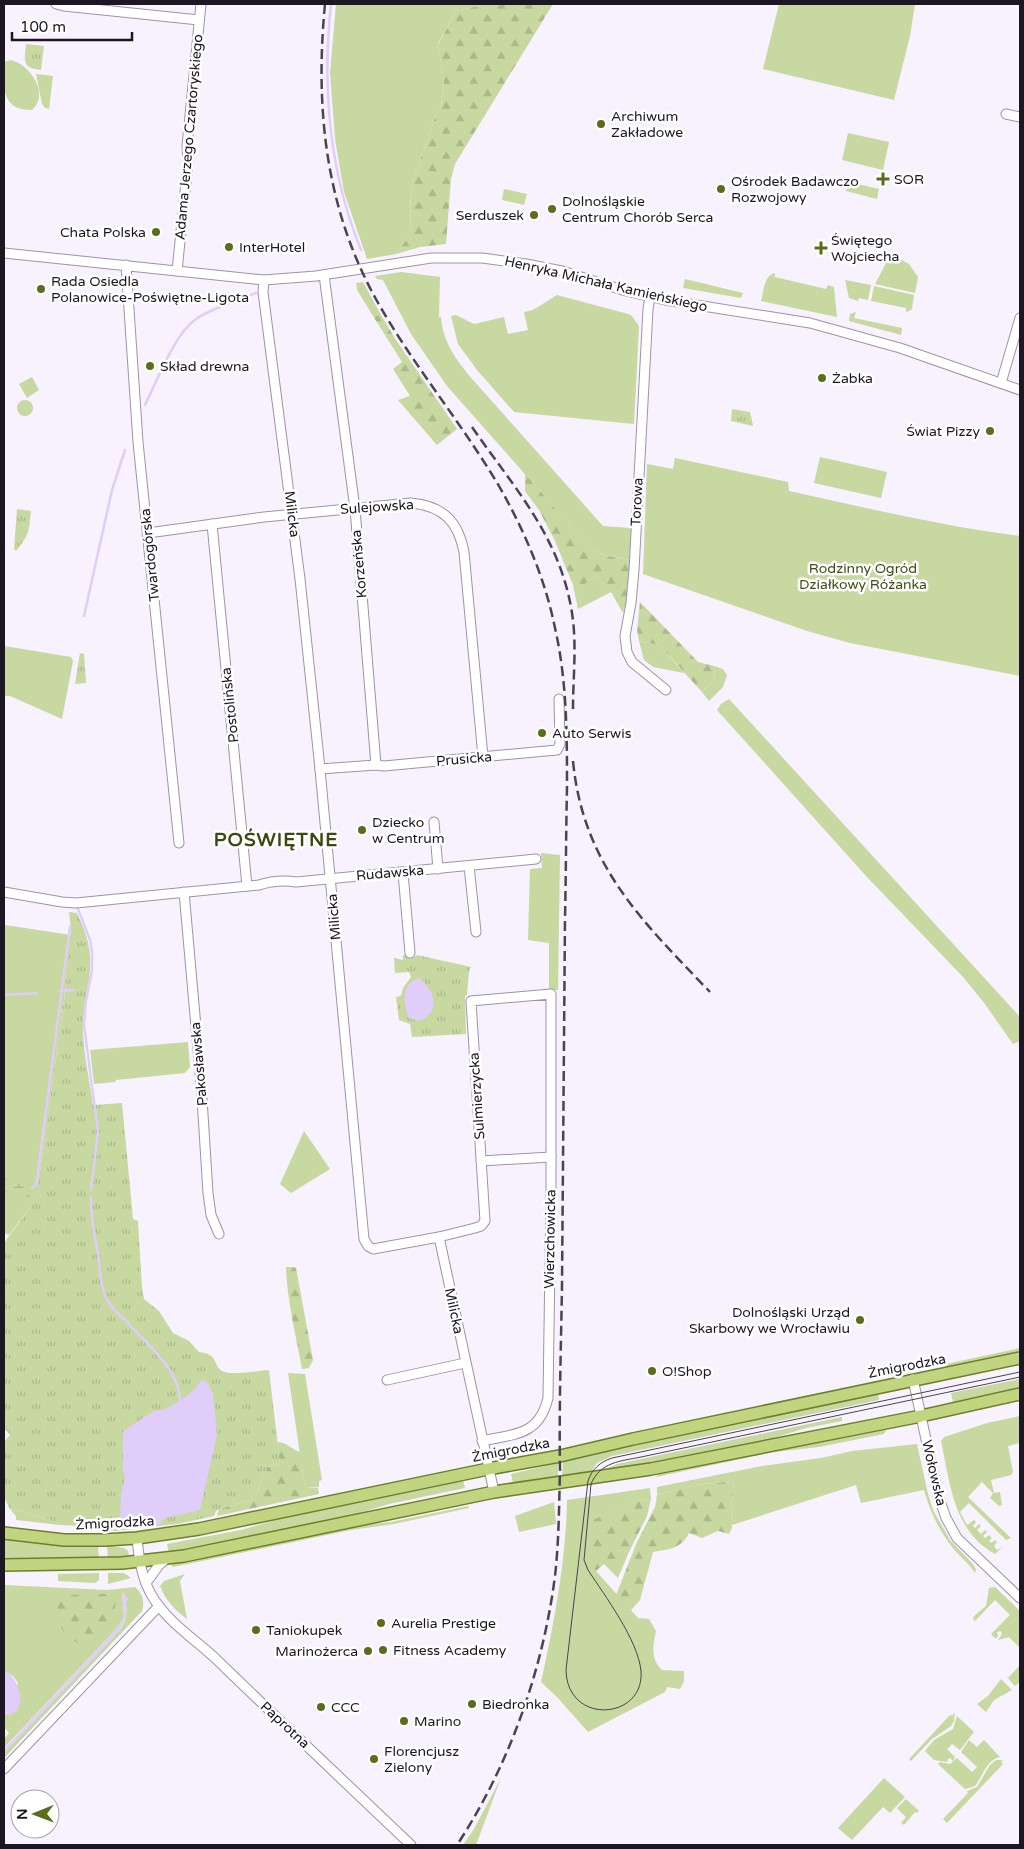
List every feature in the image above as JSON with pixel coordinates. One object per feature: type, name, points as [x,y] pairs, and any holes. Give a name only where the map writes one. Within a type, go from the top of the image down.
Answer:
[{"type":"main road","name":"Żmigrodzka","points":[[4,1534],[64,1540],[137,1538],[199,1529],[488,1469],[560,1456],[633,1438],[1020,1358]]},
{"type":"main road","points":[[4,1565],[74,1565],[139,1562],[167,1558],[494,1492],[651,1469],[922,1416],[1020,1394]]},
{"type":"street","points":[[56,4],[199,20]]},
{"type":"street","name":"Adama Jerzego Czartoryskiego","points":[[177,271],[201,4]]},
{"type":"street","points":[[1006,114],[1020,118]]},
{"type":"street","name":"Henryka Michała Kamieńskiego","points":[[4,253],[264,280],[324,275],[422,259],[448,257],[482,258],[526,264],[562,272],[650,297],[810,323],[893,346],[1020,390]]},
{"type":"street","name":"Twardogórska","points":[[126,266],[138,442],[180,843]]},
{"type":"street","name":"Korzeńska","points":[[324,275],[355,509],[376,764]]},
{"type":"street","name":"Milicka","points":[[264,280],[263,292],[292,514],[320,769],[364,1239],[368,1246],[373,1249],[438,1237],[494,1492]]},
{"type":"street","name":"Torowa","points":[[650,297],[632,603],[625,642],[632,662],[666,690]]},
{"type":"street","points":[[1001,383],[1020,318]]},
{"type":"street","name":"Sulejowska","points":[[148,533],[292,514],[411,503],[438,509],[458,529],[464,552],[483,757]]},
{"type":"street","name":"Postolińska","points":[[212,524],[247,886]]},
{"type":"street","name":"Prusicka","points":[[320,769],[376,764],[384,766],[556,750],[560,744],[559,699]]},
{"type":"street","points":[[434,822],[438,869]]},
{"type":"street","name":"Rudawska","points":[[4,892],[62,902],[76,902],[247,886],[288,880],[296,882],[403,873],[536,859]]},
{"type":"street","points":[[469,866],[476,932]]},
{"type":"street","points":[[403,873],[410,954]]},
{"type":"street","name":"Pakosławska","points":[[184,892],[201,1083],[209,1207],[219,1234]]},
{"type":"street","name":"Sulmierzycka","points":[[438,1237],[481,1226],[485,1221],[471,1001],[551,994]]},
{"type":"street","name":"Wierzchowicka","points":[[482,1441],[518,1433],[532,1427],[543,1414],[548,1398],[551,994]]},
{"type":"street","points":[[481,1161],[550,1157]]},
{"type":"street","points":[[387,1380],[465,1363]]},
{"type":"street","name":"Wołowska","points":[[913,1379],[938,1495],[950,1527],[957,1538],[1020,1598]]},
{"type":"street","name":"Paprotna","points":[[137,1538],[139,1562],[146,1583],[158,1606],[179,1628],[211,1654],[411,1845]]},
{"type":"street","points":[[146,1583],[159,1565],[167,1558]]},
{"type":"street","points":[[4,1769],[158,1606]]},
{"type":"green space","points":[[336,4],[487,4],[456,11],[438,44],[444,82],[441,106],[436,115],[411,186],[410,235],[396,254],[367,259],[344,192],[335,139],[330,73]]},
{"type":"green space","points":[[487,4],[553,4],[455,164],[451,179],[446,244],[420,247],[396,254],[410,235],[411,186],[436,115],[441,106],[444,82],[438,45],[456,11]]},
{"type":"green space","points":[[779,4],[915,4],[910,36],[894,100],[763,69]]},
{"type":"green space","points":[[26,44],[44,46],[41,70],[27,65],[25,59]]},
{"type":"green space","points":[[10,60],[24,67],[35,80],[39,96],[32,110],[14,106],[6,95],[4,88],[4,62]]},
{"type":"green space","points":[[36,74],[53,76],[49,109],[45,108],[42,104]]},
{"type":"green space","points":[[848,133],[889,142],[883,170],[842,160]]},
{"type":"green space","points":[[849,182],[879,189],[877,199],[846,191]]},
{"type":"green space","points":[[504,189],[527,194],[524,205],[502,200]]},
{"type":"green space","points":[[891,254],[909,264],[918,277],[915,293],[875,284]]},
{"type":"green space","points":[[401,272],[440,277],[439,317],[441,317],[445,335],[456,359],[603,526],[631,528],[631,560],[607,556],[591,549],[447,386],[411,334],[383,280],[377,279],[375,276]]},
{"type":"green space","points":[[775,273],[775,277],[826,289],[828,285],[834,287],[837,317],[761,301],[767,280],[771,274]]},
{"type":"green space","points":[[685,279],[743,293],[741,298],[683,288]]},
{"type":"green space","points":[[845,280],[871,285],[868,300],[859,298],[858,301],[849,298]]},
{"type":"green space","points":[[363,282],[381,315],[373,316],[357,290],[356,283]]},
{"type":"green space","points":[[874,286],[914,295],[912,309],[906,312],[906,308],[871,301]]},
{"type":"green space","points":[[557,295],[631,315],[639,326],[634,424],[514,412],[477,370],[458,344],[451,316],[456,315],[474,324],[504,317],[508,334],[528,330],[524,312],[533,310]]},
{"type":"green space","points":[[856,312],[854,318],[902,328],[901,335],[849,321],[850,314]]},
{"type":"green space","points":[[381,315],[457,429],[437,445],[398,400],[410,396],[393,369],[402,362],[373,316]]},
{"type":"green space","points":[[32,377],[39,390],[27,398],[19,384]]},
{"type":"green space","points":[[22,400],[28,400],[33,405],[31,414],[22,416],[17,411],[17,405]]},
{"type":"green space","points":[[732,409],[750,412],[753,426],[731,421]]},
{"type":"green space","points":[[820,457],[887,472],[881,498],[814,483]]},
{"type":"green space","name":"Rodzinny Ogród Działkowy Różanka","points":[[675,458],[788,482],[789,491],[933,522],[1020,536],[1020,676],[850,643],[807,631],[643,574],[647,464],[673,469]]},
{"type":"green space","points":[[525,474],[591,549],[607,556],[631,560],[630,590],[623,613],[611,592],[596,576],[582,586],[580,607],[578,609],[573,585],[555,541],[539,510],[525,491]]},
{"type":"green space","points":[[17,509],[31,511],[28,532],[16,551],[14,549]]},
{"type":"green space","points":[[596,576],[611,592],[578,609],[580,607],[582,585]]},
{"type":"green space","points":[[640,602],[698,662],[714,666],[715,679],[702,692],[659,645],[639,641],[637,630]]},
{"type":"green space","points":[[639,641],[659,645],[684,673],[653,667],[644,660]]},
{"type":"green space","points":[[4,646],[71,657],[73,661],[62,719],[10,696],[4,696]]},
{"type":"green space","points":[[80,653],[84,654],[86,683],[75,684]]},
{"type":"green space","points":[[714,666],[723,669],[727,675],[723,687],[709,701],[702,692],[715,679]]},
{"type":"green space","points":[[729,699],[1020,1017],[1020,1041],[1013,1044],[964,978],[867,877],[717,710],[721,704]]},
{"type":"green space","points":[[541,853],[560,855],[558,990],[549,990],[549,943],[528,940],[530,869],[542,868]]},
{"type":"green space","points":[[69,912],[77,913],[90,953],[83,1033],[93,1105],[122,1103],[133,1219],[138,1221],[144,1299],[159,1311],[173,1333],[189,1341],[199,1352],[210,1355],[221,1370],[234,1373],[269,1370],[280,1464],[267,1467],[254,1499],[219,1509],[214,1516],[177,1524],[115,1531],[99,1527],[60,1525],[48,1519],[10,1509],[4,1497],[4,1442],[10,1435],[4,1428],[4,1243],[34,1202],[41,1197],[38,1186],[65,993],[71,929]]},
{"type":"green space","points":[[5,925],[71,935],[64,1000],[38,1186],[41,1197],[34,1202],[9,1235],[4,1233]]},
{"type":"green space","points":[[403,955],[414,957],[417,955],[471,967],[467,995],[465,996],[466,1034],[412,1037],[410,1024],[399,1020],[396,997],[401,996],[403,988],[411,977],[409,972],[395,973],[394,958],[403,960]]},
{"type":"green space","points":[[188,1042],[190,1067],[185,1073],[94,1084],[90,1050]]},
{"type":"green space","points":[[304,1131],[330,1169],[291,1193],[280,1184]]},
{"type":"green space","points":[[4,1178],[32,1188],[24,1204],[4,1191]]},
{"type":"green space","points":[[286,1267],[296,1268],[313,1360],[309,1368],[302,1369],[290,1305]]},
{"type":"green space","points":[[1020,1348],[1020,1352],[946,1368],[946,1364]]},
{"type":"green space","points":[[288,1373],[305,1374],[322,1480],[319,1481],[319,1487],[305,1488]]},
{"type":"green space","points":[[1020,1379],[1020,1388],[953,1402],[951,1393]]},
{"type":"green space","points":[[878,1392],[879,1400],[612,1456],[597,1463],[590,1473],[562,1476],[563,1462],[641,1442]]},
{"type":"green space","points":[[1020,1416],[1020,1443],[1008,1446],[1013,1472],[1011,1475],[991,1480],[994,1493],[1000,1492],[1002,1505],[999,1506],[990,1498],[993,1493],[982,1482],[968,1497],[1011,1538],[1006,1540],[969,1503],[960,1512],[967,1525],[974,1520],[976,1522],[973,1526],[975,1528],[979,1524],[981,1526],[977,1530],[981,1534],[985,1530],[987,1532],[983,1536],[985,1538],[989,1535],[992,1538],[989,1541],[991,1543],[995,1540],[997,1542],[994,1546],[997,1550],[1002,1547],[995,1554],[981,1544],[962,1519],[951,1489],[941,1441],[944,1437],[987,1423]]},
{"type":"green space","points":[[842,1417],[842,1421],[806,1428],[754,1444],[680,1459],[602,1471],[617,1464]]},
{"type":"green space","points":[[886,1430],[884,1434],[819,1447],[774,1452],[656,1477],[659,1473]]},
{"type":"green space","points":[[277,1442],[284,1443],[300,1452],[305,1488],[318,1488],[319,1494],[217,1516],[219,1509],[254,1499],[267,1467],[280,1464]]},
{"type":"green space","points":[[917,1444],[933,1510],[950,1540],[976,1569],[975,1573],[952,1547],[939,1527],[924,1490],[861,1503],[856,1485],[732,1525],[731,1508],[734,1481],[695,1485],[657,1495],[657,1487],[762,1466],[821,1458],[852,1451]]},
{"type":"green space","points":[[558,1463],[558,1477],[513,1483],[511,1474]]},
{"type":"green space","points":[[463,1480],[465,1488],[389,1504],[343,1518],[169,1553],[167,1544],[241,1530],[297,1514]]},
{"type":"green space","points":[[734,1481],[731,1508],[732,1528],[729,1534],[718,1531],[702,1538],[689,1533],[678,1545],[653,1552],[640,1600],[631,1610],[616,1595],[637,1542],[655,1507],[657,1495],[695,1485]]},
{"type":"green space","points":[[650,1488],[651,1499],[636,1501],[594,1520],[596,1571],[638,1618],[649,1619],[656,1631],[653,1647],[654,1657],[658,1666],[662,1670],[684,1671],[684,1681],[680,1689],[667,1687],[665,1692],[588,1732],[541,1682],[558,1592],[567,1500]]},
{"type":"green space","points":[[651,1499],[647,1516],[618,1578],[604,1564],[596,1571],[589,1559],[593,1520],[636,1501]]},
{"type":"green space","points":[[554,1502],[556,1524],[519,1532],[515,1516]]},
{"type":"green space","points":[[468,1506],[469,1508],[394,1524],[351,1530],[173,1567],[171,1565],[347,1527],[391,1522]]},
{"type":"green space","points":[[10,1509],[48,1519],[60,1525],[16,1520],[16,1516]]},
{"type":"green space","points":[[4,1538],[37,1543],[98,1546],[99,1559],[4,1560]]},
{"type":"green space","points":[[107,1545],[124,1548],[128,1551],[129,1556],[108,1559]]},
{"type":"green space","points":[[99,1573],[99,1580],[95,1583],[58,1581],[58,1574]]},
{"type":"green space","points":[[108,1573],[124,1573],[131,1578],[108,1584]]},
{"type":"green space","points":[[185,1574],[180,1581],[187,1619],[171,1605],[160,1586],[164,1581]]},
{"type":"green space","points":[[4,1585],[107,1590],[135,1587],[142,1595],[143,1604],[142,1611],[4,1758],[4,1753],[121,1629],[126,1610],[122,1592],[124,1617],[119,1626],[4,1748],[4,1739],[9,1733],[4,1727],[4,1715],[9,1715],[18,1683],[14,1677],[4,1670]]},
{"type":"green space","points":[[995,1587],[1020,1611],[1020,1648],[1009,1637],[998,1640],[1002,1634],[1001,1631],[997,1632],[998,1636],[996,1639],[991,1634],[1010,1615],[995,1600],[975,1621],[973,1619],[986,1606],[989,1588]]},
{"type":"green space","points":[[112,1594],[116,1602],[108,1622],[92,1638],[78,1644],[65,1633],[52,1617],[61,1595]]},
{"type":"green space","points":[[1020,1665],[1020,1682],[1015,1686],[1005,1675],[1008,1678]]},
{"type":"green space","points":[[1001,1679],[1012,1690],[994,1700],[986,1712],[977,1704],[988,1696]]},
{"type":"green space","points":[[955,1712],[954,1721],[951,1726],[932,1739],[911,1761],[909,1759]]},
{"type":"green space","points":[[957,1716],[974,1732],[960,1750],[952,1744],[947,1749],[955,1757],[953,1761],[950,1758],[947,1762],[934,1760],[925,1751],[934,1740],[953,1729]]},
{"type":"green space","points":[[969,1740],[977,1747],[984,1740],[1000,1757],[991,1761],[975,1786],[965,1789],[938,1764],[940,1762],[950,1764],[957,1758],[972,1772],[977,1767],[961,1752]]},
{"type":"green space","points":[[996,1760],[1003,1760],[1001,1762],[1003,1764],[947,1823],[943,1819],[968,1793],[967,1791],[977,1787],[990,1765]]},
{"type":"green space","points":[[501,1778],[476,1845],[463,1845],[474,1829]]},
{"type":"green space","points":[[884,1778],[905,1797],[890,1813],[883,1807],[852,1840],[838,1828]]},
{"type":"green space","points":[[906,1799],[919,1811],[915,1812],[904,1825],[901,1823],[906,1817],[897,1808]]},
{"type":"shaded area","points":[[417,979],[421,979],[426,984],[433,996],[434,1002],[431,1013],[418,1021],[409,1018],[405,1007],[405,996],[408,986]]},
{"type":"shaded area","points":[[201,1380],[207,1382],[213,1394],[217,1435],[200,1510],[165,1518],[157,1526],[147,1522],[134,1526],[124,1526],[120,1517],[121,1495],[125,1477],[123,1471],[123,1431],[154,1411],[163,1410],[180,1401],[195,1389]]},
{"type":"shaded area","points":[[122,1592],[124,1592],[128,1600],[126,1601],[126,1615],[121,1629],[4,1753],[4,1749],[119,1626],[124,1617]]},
{"type":"shaded area","points":[[4,1670],[15,1681],[20,1696],[20,1703],[17,1710],[12,1714],[4,1715]]},
{"type":"waterway","points":[[331,4],[327,67],[331,129],[335,160],[342,190],[361,250]]},
{"type":"waterway","points":[[145,405],[167,358],[188,326],[210,311],[256,293]]},
{"type":"waterway","points":[[84,616],[112,490],[125,450]]},
{"type":"waterway","points":[[78,909],[90,940],[92,952],[92,970],[84,1025],[98,1132],[91,1190]]},
{"type":"waterway","points":[[32,1188],[37,1180],[70,927]]},
{"type":"waterway","points":[[60,991],[74,990]]},
{"type":"waterway","points":[[4,995],[37,993]]},
{"type":"waterway","points":[[91,1197],[92,1219],[101,1277],[107,1300],[168,1368],[175,1379],[180,1401]]},
{"type":"tram line","points":[[1020,1372],[612,1458],[600,1464],[588,1481],[566,1670],[570,1688],[579,1701],[591,1708],[605,1710],[619,1707],[631,1699],[639,1687],[641,1671],[639,1659],[627,1632],[588,1570],[584,1560],[591,1484],[600,1471],[612,1464],[626,1460],[1020,1377]]},
{"type":"railway","points":[[325,4],[322,43],[323,119],[335,193],[346,230],[359,266],[391,325],[484,462],[517,520],[533,555],[546,591],[559,648],[564,688],[567,788],[562,1286],[559,1523],[555,1576],[542,1647],[521,1716],[493,1783],[457,1845]]},
{"type":"railway","points":[[472,427],[533,514],[546,536],[566,585],[572,613],[575,649],[573,709]]},
{"type":"railway","points":[[573,761],[579,798],[589,831],[603,861],[639,915],[710,992]]},
{"type":"place","name":"Archiwum Zakładowe","points":[[601,124]]},
{"type":"place","name":"SOR","points":[[883,179]]},
{"type":"place","name":"Ośrodek Badawczo Rozwojowy","points":[[721,189]]},
{"type":"place","name":"Dolnośląskie Centrum Chorób Serca","points":[[552,209]]},
{"type":"place","name":"Serduszek","points":[[534,215]]},
{"type":"place","name":"Chata Polska","points":[[156,232]]},
{"type":"place","name":"InterHotel","points":[[229,247]]},
{"type":"place","name":"Świętego Wojciecha","points":[[821,248]]},
{"type":"place","name":"Rada Osiedla Polanowice-Poświętne-Ligota","points":[[41,289]]},
{"type":"place","name":"Skład drewna","points":[[150,366]]},
{"type":"place","name":"Żabka","points":[[822,378]]},
{"type":"place","name":"Świat Pizzy","points":[[990,431]]},
{"type":"place","name":"Auto Serwis","points":[[542,733]]},
{"type":"place","name":"Dziecko w Centrum","points":[[362,830]]},
{"type":"place","name":"Dolnośląski Urząd Skarbowy we Wrocławiu","points":[[860,1320]]},
{"type":"place","name":"O!Shop","points":[[652,1371]]},
{"type":"place","name":"Aurelia Prestige","points":[[381,1623]]},
{"type":"place","name":"Taniokupek","points":[[256,1630]]},
{"type":"place","name":"Fitness Academy","points":[[383,1650]]},
{"type":"place","name":"Marinożerca","points":[[368,1651]]},
{"type":"place","name":"Biedronka","points":[[472,1704]]},
{"type":"place","name":"CCC","points":[[321,1707]]},
{"type":"place","name":"Marino","points":[[404,1721]]},
{"type":"place","name":"Florencjusz Zielony","points":[[374,1759]]},
{"type":"district","name":"POŚWIĘTNE","points":[[276,840]]}]
